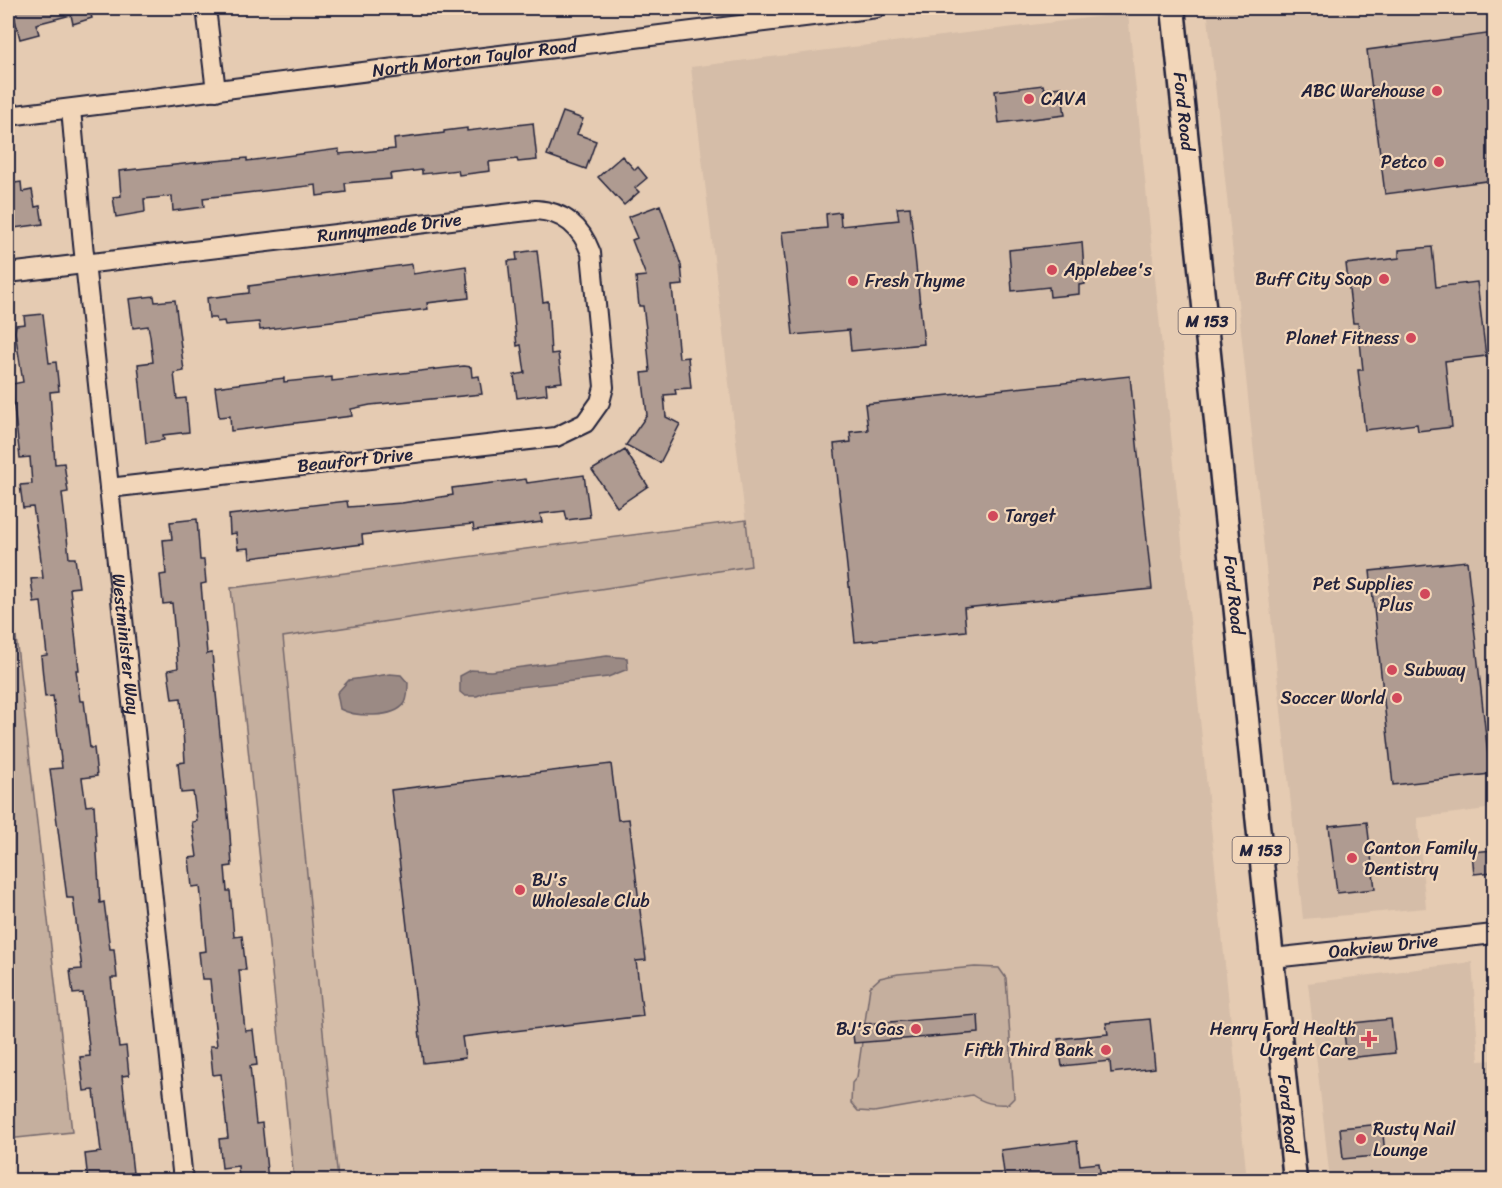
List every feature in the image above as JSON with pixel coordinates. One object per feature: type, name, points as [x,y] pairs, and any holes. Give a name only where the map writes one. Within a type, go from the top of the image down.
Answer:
[{"type":"main road","name":"Ford Road","points":[[1173,8],[1215,394],[1249,752],[1274,958],[1295,1180]]},
{"type":"street","points":[[206,8],[216,91]]},
{"type":"street","name":"North Morton Taylor Road","points":[[8,116],[877,8]]},
{"type":"street","name":"Westminister Way","points":[[71,109],[85,263],[183,1180]]},
{"type":"street","name":"Runnymeade Drive","points":[[8,273],[536,210],[555,213],[579,229],[591,253],[604,380],[600,402],[594,413]]},
{"type":"street","name":"Beaufort Drive","points":[[109,488],[556,437],[574,430],[594,413]]},
{"type":"street","name":"Oakview Drive","points":[[1274,958],[1494,934]]},
{"type":"shaded area","points":[[1207,8],[1494,8],[1494,808],[1417,818],[1426,908],[1303,919]]},
{"type":"shaded area","points":[[1128,13],[1247,1180],[338,1180],[282,637],[751,566],[691,67]]},
{"type":"shaded area","points":[[746,520],[751,566],[283,637],[338,1180],[294,1180],[231,588]]},
{"type":"shaded area","points":[[8,602],[12,602],[72,1132],[8,1139]]},
{"type":"shaded area","points":[[607,656],[627,658],[628,669],[608,677],[491,690],[477,696],[465,696],[460,692],[460,676],[471,670],[491,671]]},
{"type":"shaded area","points":[[390,674],[401,675],[408,683],[406,701],[400,708],[374,715],[355,714],[340,709],[337,693],[349,680]]},
{"type":"shaded area","points":[[1472,962],[1479,1061],[1494,1060],[1494,1180],[1330,1180],[1308,983]]},
{"type":"shaded area","points":[[975,967],[999,968],[1006,978],[1014,1098],[1008,1104],[998,1104],[985,1102],[972,1095],[874,1112],[858,1111],[851,1103],[852,1083],[857,1077],[870,987],[880,978],[898,974]]},
{"type":"building","points":[[12,8],[89,8],[92,18],[73,24],[71,15],[36,24],[39,34],[20,39]]},
{"type":"building","points":[[1494,33],[1494,180],[1385,194],[1367,50]]},
{"type":"building","name":"CAVA","points":[[1043,85],[1044,89],[1061,87],[1065,115],[999,123],[995,91]]},
{"type":"building","points":[[563,112],[583,119],[577,134],[596,141],[586,169],[547,155]]},
{"type":"building","points":[[533,123],[537,160],[518,162],[517,159],[489,162],[490,171],[459,175],[458,170],[422,174],[422,170],[390,174],[391,179],[345,183],[346,192],[317,196],[316,185],[203,198],[204,207],[173,211],[172,196],[144,199],[145,212],[116,217],[113,197],[121,196],[119,171],[247,158],[247,161],[339,149],[339,154],[395,149],[394,139],[467,128],[467,131]]},
{"type":"building","points":[[622,156],[635,170],[638,167],[647,178],[635,188],[639,192],[624,205],[598,177]]},
{"type":"building","points":[[21,182],[22,192],[32,190],[35,207],[40,206],[43,224],[14,228],[12,213],[8,213],[8,184]]},
{"type":"building","points":[[660,205],[681,265],[683,285],[672,286],[679,358],[688,357],[691,388],[675,389],[676,394],[664,395],[666,417],[680,424],[660,463],[626,445],[647,415],[642,373],[650,372],[643,306],[639,306],[636,277],[646,276],[632,240],[637,238],[628,217]]},
{"type":"building","name":"Fresh Thyme","points":[[910,207],[924,344],[851,351],[849,330],[793,335],[782,232],[827,228],[826,214],[840,212],[841,226],[899,220],[897,208]]},
{"type":"building","points":[[1082,242],[1085,284],[1079,285],[1079,294],[1050,297],[1049,287],[1012,291],[1009,250]]},
{"type":"building","points":[[1432,247],[1436,287],[1477,282],[1486,356],[1445,361],[1452,427],[1418,431],[1417,424],[1365,430],[1358,370],[1363,370],[1358,323],[1353,323],[1346,264],[1399,258],[1399,250]]},
{"type":"building","points":[[537,250],[543,302],[548,301],[551,354],[558,353],[562,382],[546,384],[547,394],[517,398],[514,375],[525,373],[521,345],[517,346],[508,261],[517,260],[516,253]]},
{"type":"building","points":[[412,264],[413,274],[466,266],[469,298],[427,303],[428,309],[260,330],[259,322],[225,325],[224,321],[217,322],[216,318],[209,318],[207,298],[249,293],[249,286]]},
{"type":"building","points":[[154,296],[155,302],[175,300],[184,371],[174,373],[177,399],[186,398],[189,432],[163,435],[164,440],[146,443],[138,364],[153,362],[150,336],[148,326],[133,328],[129,299]]},
{"type":"building","points":[[43,314],[49,363],[56,362],[59,391],[50,392],[55,464],[64,463],[68,492],[62,493],[69,558],[75,558],[79,587],[70,588],[79,670],[76,670],[80,701],[84,701],[90,748],[94,748],[97,776],[82,778],[86,806],[94,805],[100,903],[104,902],[110,949],[114,949],[117,978],[111,978],[116,1024],[119,1047],[126,1046],[129,1075],[122,1076],[133,1173],[118,1175],[119,1180],[88,1180],[85,1154],[101,1152],[94,1090],[84,1091],[80,1057],[90,1056],[83,993],[73,994],[70,970],[82,969],[73,898],[67,898],[50,769],[62,768],[53,696],[45,697],[41,656],[47,655],[41,602],[34,603],[31,579],[43,578],[40,552],[33,507],[23,508],[20,485],[32,484],[30,457],[20,458],[14,407],[12,384],[23,382],[15,332],[16,325],[25,324],[24,316]]},
{"type":"building","points":[[471,367],[472,377],[479,376],[482,394],[370,405],[351,409],[352,416],[231,431],[230,416],[219,417],[215,387],[284,378],[284,382],[332,377],[332,381]]},
{"type":"building","name":"Target","points":[[1130,376],[1152,589],[964,608],[966,631],[855,642],[834,444],[851,442],[850,432],[868,430],[865,404]]},
{"type":"building","points":[[625,450],[648,486],[617,507],[592,470]]},
{"type":"building","points":[[584,475],[590,517],[567,520],[565,511],[540,514],[542,522],[519,525],[474,530],[473,524],[362,535],[363,544],[250,558],[249,548],[238,549],[236,533],[230,534],[229,515],[347,501],[348,507],[402,503],[453,495],[452,488],[526,479],[527,483]]},
{"type":"building","points":[[197,519],[200,560],[204,560],[206,583],[201,584],[207,654],[212,653],[230,835],[232,866],[225,867],[227,891],[230,891],[234,937],[242,936],[246,970],[239,970],[245,1031],[253,1030],[257,1065],[250,1066],[256,1124],[262,1123],[268,1180],[239,1180],[238,1166],[222,1168],[219,1139],[228,1138],[221,1074],[213,1075],[210,1046],[217,1046],[210,979],[202,979],[199,952],[206,951],[200,886],[192,887],[189,858],[197,857],[192,822],[197,821],[193,792],[181,793],[178,763],[185,762],[181,698],[172,699],[168,670],[178,668],[172,603],[163,604],[160,575],[166,574],[163,540],[172,539],[170,522]]},
{"type":"building","points":[[1467,561],[1490,774],[1393,785],[1370,571]]},
{"type":"building","name":"BJ's Wholesale Club","points":[[611,764],[618,820],[629,819],[646,960],[636,961],[643,1016],[462,1037],[465,1058],[423,1063],[391,790]]},
{"type":"building","name":"Canton Family Dentistry","points":[[1367,822],[1375,889],[1337,893],[1329,826]]},
{"type":"building","points":[[1494,850],[1494,872],[1474,874],[1472,852]]},
{"type":"building","name":"BJ's Gas","points":[[978,1015],[979,1033],[854,1043],[852,1025]]},
{"type":"building","name":"Fifth Third Bank","points":[[1150,1019],[1155,1068],[1111,1073],[1110,1061],[1062,1066],[1058,1039],[1108,1034],[1106,1023]]},
{"type":"building","name":"Henry Ford Health Urgent Care","points":[[1391,1019],[1395,1053],[1347,1058],[1343,1024]]},
{"type":"building","name":"Rusty Nail Lounge","points":[[1382,1124],[1385,1155],[1343,1159],[1340,1128]]},
{"type":"building","points":[[1077,1141],[1080,1165],[1099,1163],[1101,1180],[1005,1180],[1001,1150]]},
{"type":"place","name":"ABC Warehouse","points":[[1437,91]]},
{"type":"place","name":"CAVA","points":[[1029,99]]},
{"type":"place","name":"Petco","points":[[1439,162]]},
{"type":"place","name":"Applebee's","points":[[1052,270]]},
{"type":"place","name":"Buff City Soap","points":[[1384,279]]},
{"type":"place","name":"Fresh Thyme","points":[[853,281]]},
{"type":"place","name":"Planet Fitness","points":[[1411,338]]},
{"type":"place","name":"Target","points":[[993,516]]},
{"type":"place","name":"Pet Supplies Plus","points":[[1425,594]]},
{"type":"place","name":"Subway","points":[[1392,670]]},
{"type":"place","name":"Soccer World","points":[[1397,698]]},
{"type":"place","name":"Canton Family Dentistry","points":[[1352,858]]},
{"type":"place","name":"BJ's Wholesale Club","points":[[520,890]]},
{"type":"place","name":"BJ's Gas","points":[[916,1029]]},
{"type":"place","name":"Henry Ford Health Urgent Care","points":[[1369,1039]]},
{"type":"place","name":"Fifth Third Bank","points":[[1106,1050]]},
{"type":"place","name":"Rusty Nail Lounge","points":[[1361,1139]]}]
